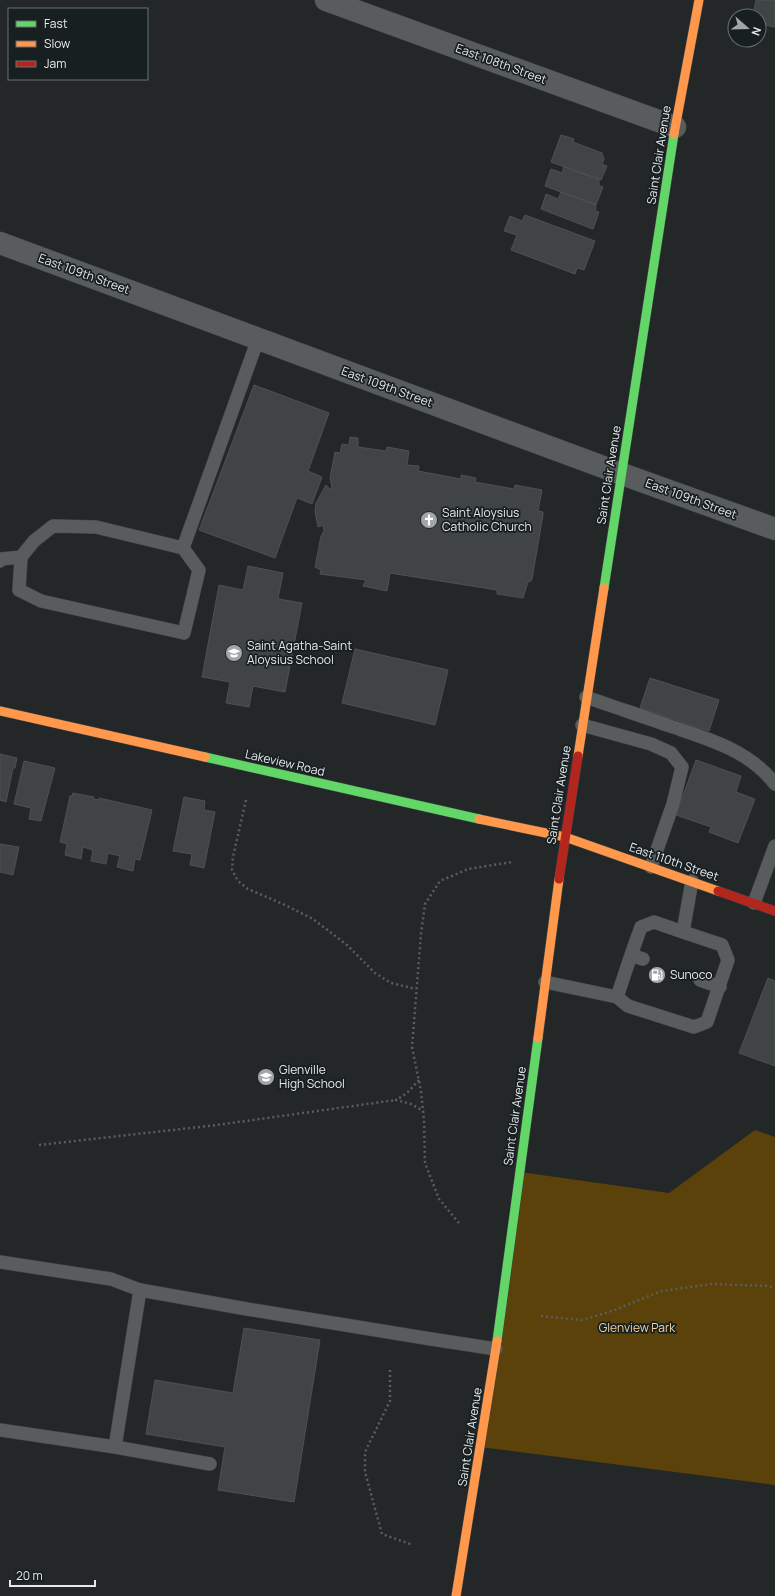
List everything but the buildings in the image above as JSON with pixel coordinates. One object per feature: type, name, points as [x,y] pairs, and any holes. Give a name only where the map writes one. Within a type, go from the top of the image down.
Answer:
[{"type":"main road","name":"Saint Clair Avenue","points":[[456,1596],[496,1348],[564,837],[622,474],[675,127],[699,0]]},
{"type":"main road","name":"Lakeview Road","points":[[0,711],[564,837]]},
{"type":"main road","name":"East 110th Street","points":[[564,837],[775,911]]},
{"type":"street","name":"East 108th Street","points":[[326,0],[675,127]]},
{"type":"street","name":"East 109th Street","points":[[0,243],[622,474],[775,529]]},
{"type":"lane","points":[[183,548],[258,339]]},
{"type":"lane","points":[[52,526],[96,527],[183,548],[199,570],[184,633],[41,601],[19,590],[21,557],[34,542],[52,526]]},
{"type":"lane","points":[[0,561],[1,559],[21,557]]},
{"type":"lane","points":[[586,697],[725,745],[749,758],[767,774],[775,784]]},
{"type":"lane","points":[[582,725],[651,744],[671,753],[682,767],[673,804],[651,867]]},
{"type":"lane","points":[[754,903],[775,846]]},
{"type":"lane","points":[[683,932],[692,881]]},
{"type":"lane","points":[[545,982],[617,997],[628,1006],[694,1027],[707,1022],[720,987],[728,960],[722,945],[654,922],[641,927],[637,957],[617,997]]},
{"type":"lane","points":[[700,980],[720,987]]},
{"type":"lane","points":[[0,1262],[111,1279],[140,1290],[338,1325],[496,1348]]},
{"type":"lane","points":[[115,1447],[140,1290]]},
{"type":"lane","points":[[0,1430],[115,1447],[210,1464]]},
{"type":"path","points":[[246,800],[233,857],[232,870],[238,881],[248,889],[313,919],[348,945],[375,973],[392,983],[416,989]]},
{"type":"path","points":[[459,1223],[439,1199],[425,1163],[423,1111],[419,1080],[412,1047],[416,989],[425,904],[440,881],[468,870],[512,862]]},
{"type":"path","points":[[396,1100],[407,1093],[419,1080]]},
{"type":"path","points":[[38,1144],[217,1125],[396,1100],[411,1104],[423,1111]]},
{"type":"path","points":[[541,1316],[582,1320],[612,1312],[661,1291],[712,1284],[769,1286],[775,1288]]},
{"type":"path","points":[[390,1370],[390,1401],[365,1452],[365,1472],[382,1534],[413,1545]]},
{"type":"green space","name":"Glenview Park","points":[[755,1130],[775,1137],[775,1485],[480,1447],[520,1172],[669,1193]]},
{"type":"traffic: fast","points":[[604,588],[674,134]]},
{"type":"traffic: fast","points":[[205,757],[479,819]]},
{"type":"traffic: fast","points":[[497,1341],[538,1038]]},
{"type":"traffic: slow","points":[[674,134],[699,0]]},
{"type":"traffic: slow","points":[[578,756],[604,588]]},
{"type":"traffic: slow","points":[[0,711],[205,757]]},
{"type":"traffic: slow","points":[[479,819],[565,837],[718,891]]},
{"type":"traffic: slow","points":[[538,1038],[559,879]]},
{"type":"traffic: slow","points":[[456,1596],[497,1341]]},
{"type":"traffic: jam","points":[[559,879],[578,756]]},
{"type":"traffic: jam","points":[[718,891],[775,911]]},
{"type":"place","name":"Saint Aloysius Catholic Church","points":[[429,520]]},
{"type":"place","name":"Saint Agatha-Saint Aloysius School","points":[[234,653]]},
{"type":"place","name":"Sunoco","points":[[657,975]]},
{"type":"place","name":"Glenville High School","points":[[266,1077]]}]
